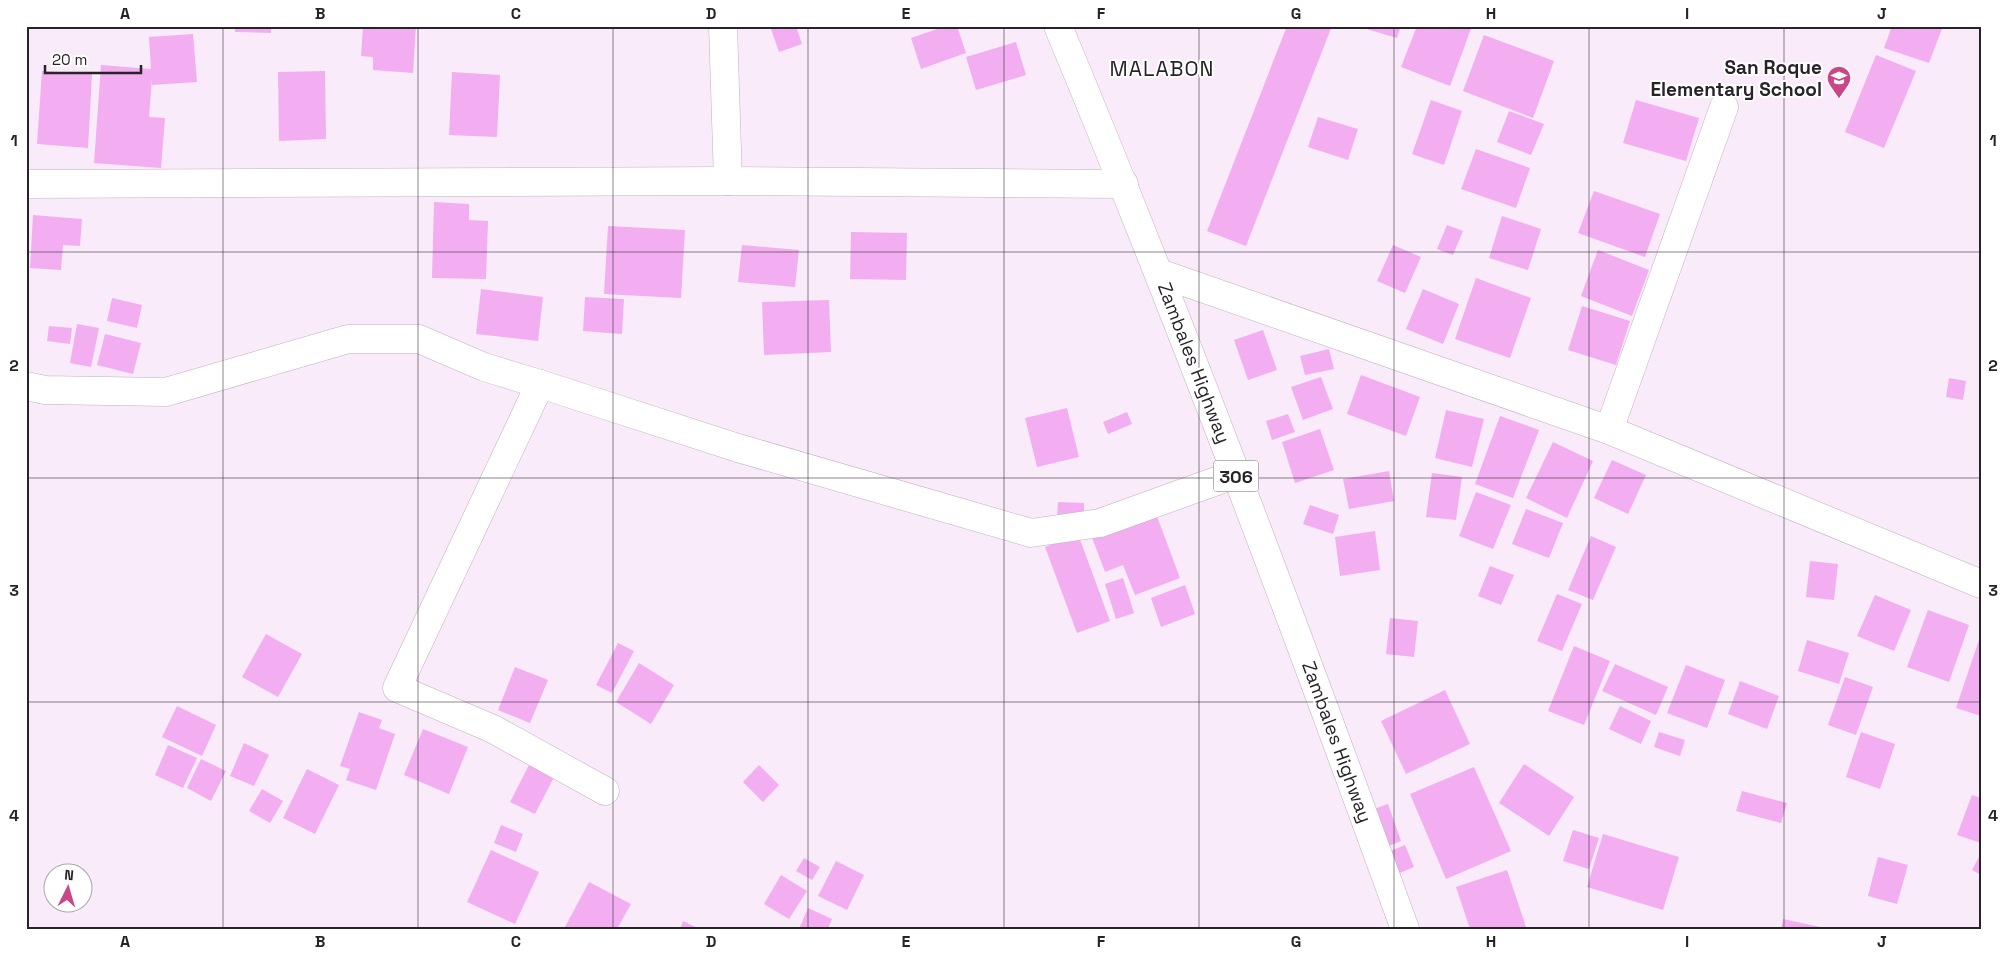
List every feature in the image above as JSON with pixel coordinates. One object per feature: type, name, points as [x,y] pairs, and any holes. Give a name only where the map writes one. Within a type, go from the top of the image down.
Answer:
[{"type":"street","points":[[723,26],[728,181]]},
{"type":"street","name":"Zambales Highway","points":[[1058,26],[1159,273],[1316,683],[1405,929]]},
{"type":"street","points":[[1609,430],[1724,107]]},
{"type":"street","points":[[26,184],[728,181],[1124,184]]},
{"type":"street","points":[[1159,273],[1609,430],[1981,584]]},
{"type":"street","points":[[26,386],[46,390],[166,392],[348,339],[419,339],[484,367],[738,448],[1031,533],[1100,523],[1236,474]]},
{"type":"street","points":[[540,384],[397,688],[493,729],[605,791]]},
{"type":"building","points":[[235,26],[271,26],[271,33],[235,32]]},
{"type":"building","points":[[363,26],[416,26],[413,73],[373,70],[373,57],[361,56]]},
{"type":"building","points":[[770,26],[796,26],[802,44],[779,52]]},
{"type":"building","points":[[946,26],[957,26],[966,53],[921,69],[911,38]]},
{"type":"building","points":[[1287,26],[1332,26],[1246,246],[1207,231]]},
{"type":"building","points":[[1356,26],[1401,26],[1397,38]]},
{"type":"building","points":[[1417,26],[1472,26],[1450,86],[1401,67]]},
{"type":"building","points":[[1892,26],[1943,26],[1929,63],[1884,48]]},
{"type":"building","points":[[193,34],[197,82],[152,85],[152,79],[149,117],[165,118],[161,168],[94,163],[101,65],[151,69],[149,37]]},
{"type":"building","points":[[1484,35],[1554,61],[1533,118],[1463,91]]},
{"type":"building","points":[[1016,42],[1026,75],[976,90],[966,57]]},
{"type":"building","points":[[1876,55],[1916,71],[1884,148],[1845,132]]},
{"type":"building","points":[[42,71],[92,74],[88,148],[37,144]]},
{"type":"building","points":[[325,71],[326,139],[279,141],[278,72]]},
{"type":"building","points":[[452,72],[500,75],[497,137],[449,135]]},
{"type":"building","points":[[1431,100],[1462,111],[1444,165],[1412,154]]},
{"type":"building","points":[[1636,100],[1699,118],[1686,161],[1623,143]]},
{"type":"building","points":[[1509,111],[1544,124],[1531,155],[1497,142]]},
{"type":"building","points":[[1318,117],[1358,129],[1348,160],[1308,147]]},
{"type":"building","points":[[1476,149],[1530,168],[1516,208],[1461,189]]},
{"type":"building","points":[[1594,191],[1660,214],[1645,257],[1578,233]]},
{"type":"building","points":[[434,202],[469,204],[469,220],[488,221],[486,279],[432,278]]},
{"type":"building","points":[[33,215],[82,219],[80,246],[63,245],[61,270],[30,268]]},
{"type":"building","points":[[1502,216],[1541,229],[1528,270],[1489,258]]},
{"type":"building","points":[[1447,225],[1463,231],[1453,255],[1437,249]]},
{"type":"building","points":[[608,226],[685,230],[681,298],[604,294]]},
{"type":"building","points":[[851,232],[907,233],[906,280],[850,279]]},
{"type":"building","points":[[742,245],[799,250],[795,287],[738,282]]},
{"type":"building","points":[[1393,245],[1421,257],[1405,293],[1377,281]]},
{"type":"building","points":[[1598,250],[1649,270],[1632,316],[1581,296]]},
{"type":"building","points":[[1476,278],[1531,298],[1510,358],[1455,339]]},
{"type":"building","points":[[481,289],[543,297],[538,341],[476,334]]},
{"type":"building","points":[[1423,289],[1459,304],[1443,344],[1406,329]]},
{"type":"building","points":[[585,297],[624,299],[622,334],[583,331]]},
{"type":"building","points":[[112,298],[142,305],[137,328],[107,321]]},
{"type":"building","points":[[829,300],[831,352],[764,355],[762,302]]},
{"type":"building","points":[[1582,306],[1630,321],[1616,365],[1568,350]]},
{"type":"building","points":[[77,324],[99,328],[91,367],[70,363]]},
{"type":"building","points":[[49,326],[72,328],[70,344],[47,341]]},
{"type":"building","points":[[1263,330],[1277,370],[1248,380],[1234,340]]},
{"type":"building","points":[[105,334],[141,343],[133,374],[97,365]]},
{"type":"building","points":[[1329,349],[1334,369],[1305,375],[1300,356]]},
{"type":"building","points":[[1361,375],[1420,397],[1406,436],[1347,414]]},
{"type":"building","points":[[1321,377],[1333,409],[1303,420],[1291,387]]},
{"type":"building","points":[[1949,378],[1966,381],[1963,400],[1946,397]]},
{"type":"building","points":[[1067,408],[1079,457],[1037,467],[1025,418]]},
{"type":"building","points":[[1446,410],[1484,419],[1472,467],[1435,458]]},
{"type":"building","points":[[1127,412],[1132,424],[1108,434],[1103,422]]},
{"type":"building","points":[[1288,414],[1295,432],[1272,440],[1266,421]]},
{"type":"building","points":[[1500,416],[1539,430],[1513,498],[1475,484]]},
{"type":"building","points":[[1320,429],[1334,470],[1295,483],[1282,442]]},
{"type":"building","points":[[1553,442],[1593,461],[1567,518],[1526,498]]},
{"type":"building","points":[[1612,460],[1646,475],[1628,514],[1594,498]]},
{"type":"building","points":[[1389,471],[1394,501],[1349,509],[1343,479]]},
{"type":"building","points":[[1432,473],[1462,477],[1456,520],[1426,517]]},
{"type":"building","points":[[1476,492],[1511,505],[1493,549],[1459,536]]},
{"type":"building","points":[[1058,502],[1084,503],[1084,520],[1057,519]]},
{"type":"building","points":[[1310,505],[1339,515],[1333,534],[1303,524]]},
{"type":"building","points":[[1526,509],[1563,523],[1549,558],[1512,544]]},
{"type":"building","points":[[1155,511],[1180,578],[1135,595],[1123,565],[1105,572],[1091,535]]},
{"type":"building","points":[[1375,531],[1380,570],[1340,576],[1335,537]]},
{"type":"building","points":[[1078,534],[1110,621],[1077,633],[1045,547]]},
{"type":"building","points":[[1591,536],[1616,547],[1593,600],[1568,590]]},
{"type":"building","points":[[1810,561],[1838,564],[1834,600],[1806,597]]},
{"type":"building","points":[[1490,566],[1514,575],[1501,605],[1478,596]]},
{"type":"building","points":[[1123,578],[1134,613],[1116,619],[1105,584]]},
{"type":"building","points":[[1185,585],[1195,614],[1161,627],[1151,598]]},
{"type":"building","points":[[1557,594],[1582,604],[1562,651],[1537,641]]},
{"type":"building","points":[[1875,595],[1911,610],[1894,651],[1857,636]]},
{"type":"building","points":[[1928,610],[1969,625],[1949,682],[1907,667]]},
{"type":"building","points":[[1390,618],[1418,621],[1414,657],[1386,654]]},
{"type":"building","points":[[266,634],[302,654],[278,697],[242,677]]},
{"type":"building","points":[[1981,634],[1981,716],[1956,708]]},
{"type":"building","points":[[1807,640],[1849,653],[1839,684],[1798,671]]},
{"type":"building","points":[[618,643],[634,651],[612,693],[596,685]]},
{"type":"building","points":[[1574,646],[1610,661],[1584,725],[1548,711]]},
{"type":"building","points":[[639,663],[674,685],[651,724],[616,702]]},
{"type":"building","points":[[1615,664],[1668,687],[1656,715],[1602,691]]},
{"type":"building","points":[[1686,665],[1725,680],[1707,728],[1667,713]]},
{"type":"building","points":[[515,667],[548,680],[530,723],[498,710]]},
{"type":"building","points":[[1845,677],[1873,687],[1856,735],[1828,725]]},
{"type":"building","points":[[1740,681],[1779,696],[1767,729],[1728,714]]},
{"type":"building","points":[[1445,690],[1470,744],[1406,774],[1381,721]]},
{"type":"building","points":[[177,706],[216,725],[202,756],[162,737]]},
{"type":"building","points":[[1620,706],[1651,721],[1641,744],[1609,729]]},
{"type":"building","points":[[359,712],[382,720],[379,728],[395,734],[376,790],[346,780],[350,769],[340,766]]},
{"type":"building","points":[[423,729],[468,747],[449,794],[404,775]]},
{"type":"building","points":[[1659,732],[1685,740],[1680,756],[1654,747]]},
{"type":"building","points":[[1861,732],[1895,744],[1880,789],[1846,777]]},
{"type":"building","points":[[244,743],[269,755],[254,786],[230,776]]},
{"type":"building","points":[[168,745],[197,758],[183,788],[155,775]]},
{"type":"building","points":[[201,759],[226,771],[211,801],[187,788]]},
{"type":"building","points":[[1524,764],[1574,797],[1549,836],[1499,803]]},
{"type":"building","points":[[529,765],[554,777],[535,814],[510,802]]},
{"type":"building","points":[[759,765],[779,785],[763,802],[743,782]]},
{"type":"building","points":[[1474,767],[1511,851],[1446,879],[1410,794]]},
{"type":"building","points":[[307,769],[339,785],[315,834],[283,818]]},
{"type":"building","points":[[262,789],[283,801],[270,823],[249,811]]},
{"type":"building","points":[[1742,791],[1787,803],[1781,823],[1736,811]]},
{"type":"building","points":[[1972,795],[1981,798],[1981,843],[1957,835]]},
{"type":"building","points":[[1388,804],[1401,841],[1384,848],[1371,810]]},
{"type":"building","points":[[501,825],[523,834],[516,852],[494,843]]},
{"type":"building","points":[[1573,830],[1599,838],[1589,869],[1563,861]]},
{"type":"building","points":[[1603,834],[1679,857],[1663,910],[1587,887]]},
{"type":"building","points":[[1405,845],[1414,867],[1395,875],[1386,853]]},
{"type":"building","points":[[491,850],[539,872],[515,924],[467,902]]},
{"type":"building","points":[[1981,853],[1981,875],[1972,870]]},
{"type":"building","points":[[1878,857],[1908,865],[1897,904],[1868,896]]},
{"type":"building","points":[[804,858],[820,867],[812,880],[796,871]]},
{"type":"building","points":[[836,861],[864,875],[847,910],[818,896]]},
{"type":"building","points":[[1507,870],[1526,927],[1522,929],[1470,929],[1456,887]]},
{"type":"building","points":[[781,875],[807,891],[789,919],[764,904]]},
{"type":"building","points":[[589,882],[631,904],[617,929],[564,929]]},
{"type":"building","points":[[808,908],[832,919],[828,929],[799,929]]},
{"type":"building","points":[[1783,919],[1825,928],[1825,929],[1781,929]]},
{"type":"building","points":[[683,921],[700,929],[680,929]]},
{"type":"place","name":"San Roque Elementary School","points":[[1839,99]]},
{"type":"district","name":"MALABON","points":[[1162,68]]}]
